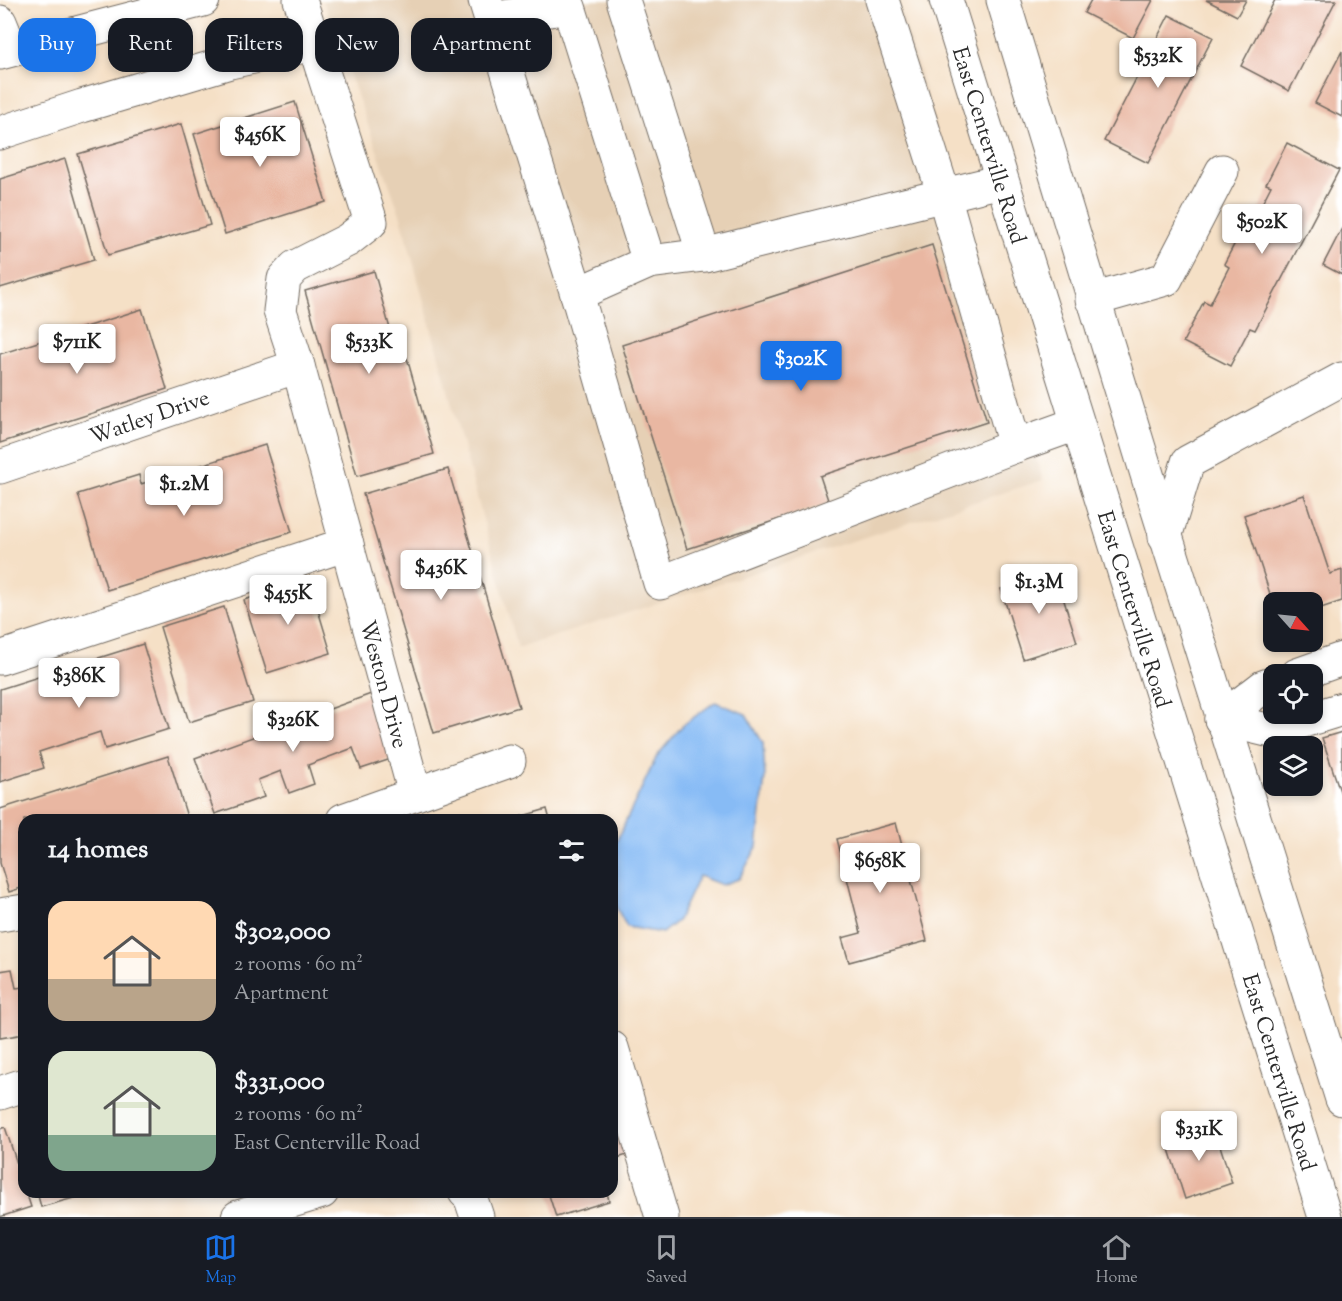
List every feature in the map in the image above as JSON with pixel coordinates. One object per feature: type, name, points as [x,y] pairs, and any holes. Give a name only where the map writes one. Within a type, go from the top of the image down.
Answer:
[{"type":"main road","points":[[4,41],[203,0]]},
{"type":"main road","points":[[0,134],[82,106],[230,62],[314,44],[300,0]]},
{"type":"main road","points":[[623,0],[704,255]]},
{"type":"main road","points":[[882,0],[944,195],[1015,446]]},
{"type":"main road","name":"East Centerville Road","points":[[946,0],[1076,424],[1328,1202]]},
{"type":"main road","points":[[1003,0],[1092,300],[1221,719],[1342,1099]]},
{"type":"main road","points":[[649,262],[569,7],[488,9],[577,294],[660,583],[1076,424]]},
{"type":"main road","name":"Weston Drive","points":[[314,44],[371,222],[348,240],[295,267],[284,279],[280,311],[298,366],[415,794]]},
{"type":"main road","points":[[1042,313],[1166,279],[1222,171]]},
{"type":"main road","points":[[577,294],[649,262],[704,255],[1001,181]]},
{"type":"main road","name":"Watley Drive","points":[[0,467],[298,366]]},
{"type":"main road","points":[[1165,537],[1188,462],[1342,379]]},
{"type":"main road","points":[[0,658],[347,544]]},
{"type":"main road","points":[[1323,666],[1342,659]]},
{"type":"main road","points":[[1176,738],[1221,719],[1263,687]]},
{"type":"main road","points":[[1221,719],[1271,731],[1342,709]]},
{"type":"main road","points":[[360,814],[509,761]]},
{"type":"main road","points":[[0,915],[18,911]]},
{"type":"main road","points":[[618,1068],[662,1217]]},
{"type":"main road","points":[[0,1093],[18,1087]]},
{"type":"main road","points":[[238,1217],[302,1198]]},
{"type":"shaded area","points":[[323,0],[898,0],[1043,480],[518,648],[401,217],[349,72],[399,72],[399,18],[329,18]]},
{"type":"water","points":[[715,702],[746,714],[763,743],[765,777],[757,847],[739,879],[722,885],[699,876],[678,920],[662,933],[627,927],[618,911],[618,838],[657,756],[683,725]]},
{"type":"building","points":[[1091,0],[1153,0],[1133,38],[1084,13]]},
{"type":"building","points":[[1206,0],[1246,0],[1237,16]]},
{"type":"building","points":[[1275,0],[1336,0],[1289,91],[1241,66]]},
{"type":"building","points":[[1169,15],[1213,37],[1148,163],[1104,141]]},
{"type":"building","points":[[1342,51],[1342,117],[1315,103]]},
{"type":"building","points":[[295,102],[326,202],[225,234],[194,134]]},
{"type":"building","points":[[181,124],[210,225],[108,255],[78,154]]},
{"type":"building","points":[[1287,143],[1339,170],[1255,330],[1250,328],[1230,366],[1183,342],[1204,301],[1210,304],[1229,267],[1224,264],[1247,220],[1252,223],[1271,186],[1266,184]]},
{"type":"building","points":[[65,159],[94,260],[0,288],[0,179]]},
{"type":"building","points":[[1342,228],[1342,275],[1323,265]]},
{"type":"building","points":[[932,245],[987,422],[820,476],[829,503],[687,549],[622,345]]},
{"type":"building","points":[[374,271],[392,336],[400,333],[434,454],[357,476],[305,291]]},
{"type":"building","points":[[142,309],[167,389],[0,443],[0,354]]},
{"type":"building","points":[[265,445],[292,532],[107,590],[78,494],[139,475],[141,484]]},
{"type":"building","points":[[448,469],[519,707],[434,733],[363,494]]},
{"type":"building","points":[[1304,495],[1330,574],[1342,570],[1342,601],[1323,607],[1323,592],[1269,592],[1244,515]]},
{"type":"building","points":[[1055,572],[1077,642],[1023,659],[1001,589]]},
{"type":"building","points":[[309,580],[331,653],[267,673],[244,600]]},
{"type":"building","points":[[224,607],[253,702],[189,722],[160,627]]},
{"type":"building","points":[[143,644],[169,729],[105,749],[100,732],[39,752],[44,768],[0,782],[0,689]]},
{"type":"building","points":[[371,694],[394,758],[361,769],[353,748],[308,765],[314,784],[289,793],[281,771],[258,780],[264,797],[215,814],[195,758]]},
{"type":"building","points":[[1342,732],[1342,797],[1323,741],[1323,738]]},
{"type":"building","points":[[168,756],[186,814],[18,814],[18,889],[9,892],[0,863],[0,809]]},
{"type":"building","points":[[547,809],[548,814],[530,814]]},
{"type":"building","points":[[896,823],[927,941],[849,962],[842,938],[861,933],[837,839]]},
{"type":"building","points":[[12,969],[16,988],[18,988],[18,1035],[0,1038],[0,971]]},
{"type":"building","points":[[1213,1124],[1232,1183],[1185,1199],[1166,1140]]},
{"type":"building","points":[[632,1126],[633,1153],[618,1158],[618,1131]]},
{"type":"building","points":[[5,1127],[18,1167],[18,1198],[28,1198],[31,1207],[0,1217],[0,1129]]},
{"type":"building","points":[[39,1198],[74,1198],[41,1207]]},
{"type":"building","points":[[550,1198],[608,1198],[609,1201],[556,1217]]}]
